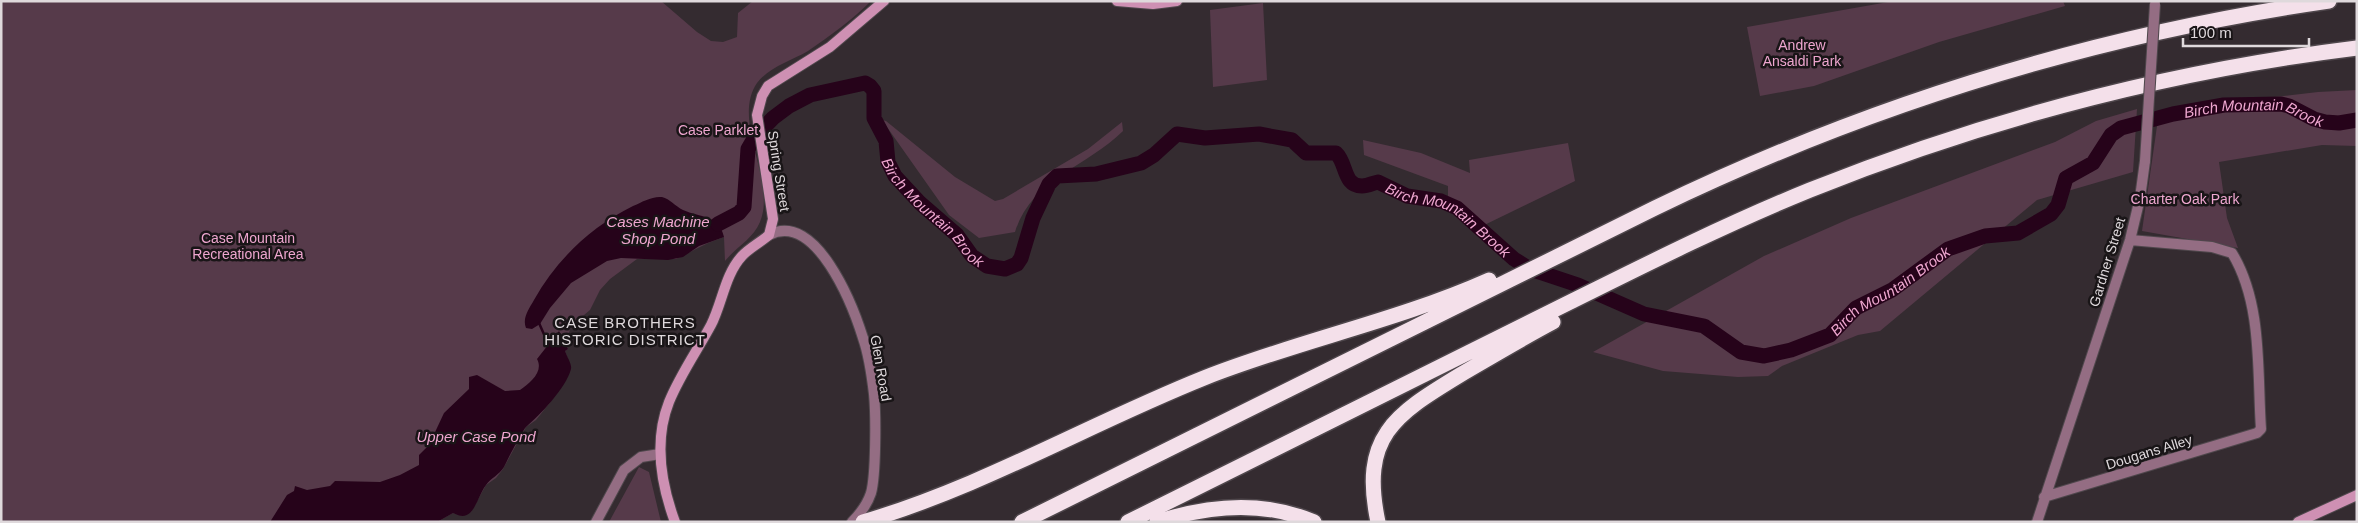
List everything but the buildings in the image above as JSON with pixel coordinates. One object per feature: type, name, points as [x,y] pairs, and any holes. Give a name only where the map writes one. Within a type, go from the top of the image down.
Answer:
[{"type":"highway","points":[[1022,522],[1482,288],[1514,269],[1549,260],[1689,192],[1764,158],[1849,123],[1953,87],[2039,61],[2148,34],[2247,14],[2329,1]]},
{"type":"highway","points":[[1128,522],[1550,318],[1589,302],[1606,284],[1728,225],[1810,190],[1898,157],[1984,129],[2072,104],[2159,83],[2266,62],[2357,48]]},
{"type":"highway","points":[[863,522],[965,485],[1207,377],[1427,304],[1482,288]]},
{"type":"highway","points":[[1378,522],[1373,493],[1374,467],[1380,446],[1393,423],[1408,409],[1433,392],[1550,318]]},
{"type":"highway","points":[[1157,522],[1201,511],[1238,507],[1280,511],[1314,522]]},
{"type":"street","name":"Spring Street","points":[[769,235],[773,219],[758,126],[758,108],[768,86],[830,47],[884,1]]},
{"type":"street","points":[[1117,1],[1153,4],[1177,1]]},
{"type":"street","name":"Gardner Street","points":[[2037,522],[2130,240],[2139,204],[2145,160],[2155,3]]},
{"type":"street","name":"Glen Road","points":[[769,235],[778,230],[797,233],[811,242],[826,259],[844,289],[864,340],[874,395],[872,486],[866,505],[852,522]]},
{"type":"street","points":[[675,522],[662,471],[660,454],[662,428],[669,403],[712,324],[731,272],[742,256],[769,235]]},
{"type":"street","name":"Dougans Alley","points":[[2044,497],[2257,433],[2261,429],[2256,325],[2245,281],[2232,253],[2212,247],[2130,240]]},
{"type":"street","points":[[596,522],[624,470],[641,457],[660,454]]},
{"type":"street","points":[[2298,522],[2357,495]]},
{"type":"green space","name":"Case Mountain Recreational Area","points":[[1,1],[661,1],[697,32],[711,41],[723,42],[737,37],[738,13],[753,1],[871,1],[824,40],[808,51],[774,68],[757,83],[750,98],[749,115],[763,188],[764,206],[757,228],[725,261],[724,237],[676,259],[637,259],[610,279],[600,290],[590,310],[571,326],[566,343],[568,349],[565,351],[570,370],[552,400],[536,420],[526,427],[503,469],[496,478],[486,485],[471,512],[462,516],[453,513],[437,522],[1,522]]},
{"type":"green space","name":"Andrew Ansaldi Park","points":[[1894,1],[2063,1],[2065,6],[1939,42],[1814,86],[1760,96],[1747,27]]},
{"type":"green space","points":[[1263,3],[1267,80],[1213,87],[1210,10]]},
{"type":"green space","name":"Charter Oak Park","points":[[2357,90],[2357,146],[2322,145],[2219,162],[2227,218],[2238,248],[2142,231],[2159,112],[2205,101],[2239,101],[2318,92]]},
{"type":"green space","points":[[2137,109],[2133,172],[2037,200],[1880,331],[1858,335],[1782,366],[1768,376],[1738,377],[1663,371],[1593,352],[1764,256],[1851,218],[2055,142],[2096,121]]},
{"type":"green space","points":[[882,120],[886,121],[955,177],[995,201],[1003,199],[1088,149],[1122,122],[1123,131],[1109,144],[1047,186],[1023,214],[1015,232],[979,238],[949,215]]},
{"type":"green space","points":[[1363,140],[1421,153],[1470,173],[1469,160],[1568,143],[1575,181],[1472,231],[1448,210],[1448,186],[1364,155]]},
{"type":"green space","points":[[639,467],[649,472],[661,522],[609,522]]},
{"type":"water","name":"Cases Machine Shop Pond","points":[[662,197],[689,213],[713,220],[722,230],[724,237],[699,246],[683,257],[668,260],[621,258],[607,261],[571,283],[550,308],[540,324],[532,329],[526,328],[525,317],[543,285],[576,245],[618,214],[647,200]]},
{"type":"water","name":"Upper Case Pond","points":[[559,331],[568,349],[565,351],[571,369],[568,376],[552,401],[526,427],[504,467],[486,485],[469,514],[462,516],[453,513],[437,522],[270,522],[287,495],[294,491],[295,486],[307,490],[330,486],[335,481],[380,482],[400,475],[419,465],[419,455],[429,445],[444,413],[469,389],[469,377],[477,375],[505,391],[520,390],[535,377],[539,368],[537,359]]},
{"type":"waterway","name":"Birch Mountain Brook","points":[[718,224],[739,213],[744,207],[748,149],[755,137],[773,118],[789,106],[810,95],[865,83],[874,91],[874,118],[886,141],[888,162],[895,176],[920,203],[957,235],[972,256],[987,266],[1005,269],[1017,264],[1021,258],[1033,218],[1049,184],[1057,176],[1096,174],[1141,163],[1154,155],[1177,134],[1205,138],[1259,134],[1292,140],[1306,153],[1336,153],[1342,162],[1348,178],[1356,185],[1364,186],[1378,182],[1407,196],[1441,201],[1457,208],[1514,259],[1530,269],[1578,285],[1644,314],[1704,326],[1741,352],[1764,356],[1791,350],[1830,335],[1856,308],[1892,290],[1948,249],[1985,236],[2018,233],[2051,214],[2058,205],[2066,178],[2093,163],[2111,135],[2121,128],[2173,114],[2224,105],[2281,104],[2325,122],[2339,123],[2357,120]]},
{"type":"waterway","name":"Birch Mountain Brook","points":[[539,323],[550,348]]},
{"type":"district","name":"CASE BROTHERS HISTORIC DISTRICT","points":[[625,330]]},
{"type":"park label","name":"Case Parklet","points":[[718,130]]}]
